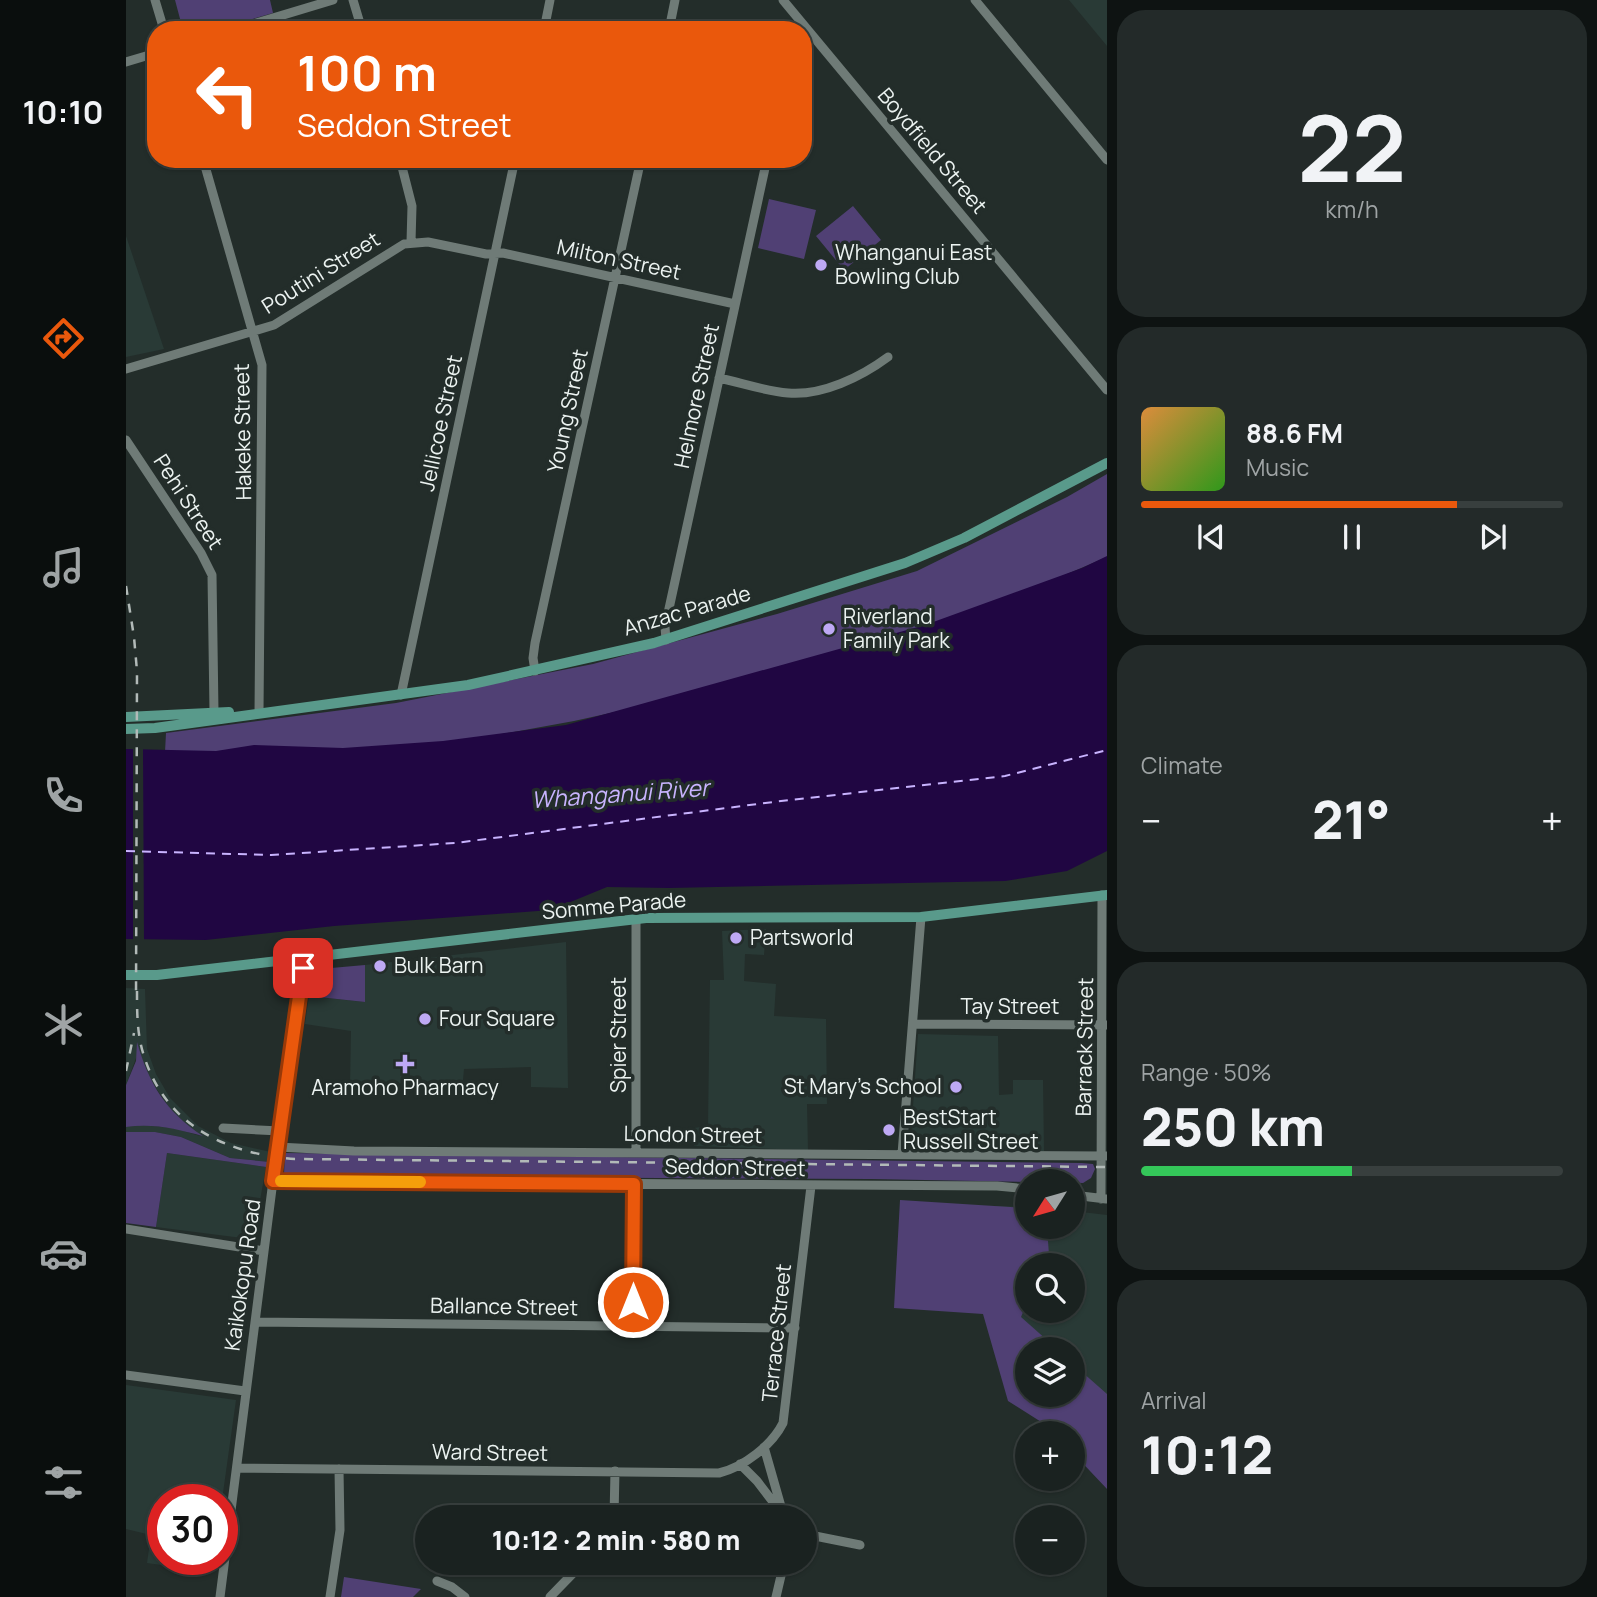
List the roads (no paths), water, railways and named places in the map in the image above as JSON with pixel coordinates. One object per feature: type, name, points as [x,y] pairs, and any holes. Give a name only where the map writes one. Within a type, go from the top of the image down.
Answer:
[{"type":"main road","name":"Anzac Parade","points":[[126,729],[155,728],[256,712],[468,685],[666,640],[905,563],[964,538],[1107,463]]},
{"type":"main road","name":"Anzac Parade","points":[[126,717],[256,712]]},
{"type":"main road","name":"Somme Parade","points":[[126,975],[157,975],[636,919],[921,917],[1105,895]]},
{"type":"street","points":[[155,0],[161,21]]},
{"type":"street","points":[[263,21],[332,0]]},
{"type":"street","points":[[353,0],[359,21]]},
{"type":"street","points":[[546,21],[550,0]]},
{"type":"street","points":[[671,21],[675,0]]},
{"type":"street","name":"Boydfield Street","points":[[783,0],[800,21]]},
{"type":"street","points":[[975,0],[1107,160]]},
{"type":"street","name":"Boydfield Street","points":[[812,35],[1107,390]]},
{"type":"street","points":[[126,62],[147,56]]},
{"type":"street","name":"Hakeke Street","points":[[206,168],[254,331],[263,378],[256,712]]},
{"type":"street","points":[[402,168],[412,206],[411,242]]},
{"type":"street","name":"Jellicoe Street","points":[[401,695],[513,168]]},
{"type":"street","name":"Young Street","points":[[535,671],[535,643],[639,168]]},
{"type":"street","name":"Helmore Street","points":[[666,640],[665,627],[765,168]]},
{"type":"street","name":"Poutini Street","points":[[126,369],[274,324],[389,251],[411,242],[428,242],[495,254]]},
{"type":"street","name":"Milton Street","points":[[495,254],[503,253],[735,304]]},
{"type":"street","points":[[719,378],[774,391],[809,392],[867,373],[888,357]]},
{"type":"street","name":"Pehi Street","points":[[126,440],[201,553],[212,575],[214,712]]},
{"type":"street","name":"Barrack Street","points":[[1104,1199],[1105,895]]},
{"type":"street","points":[[902,1154],[921,917]]},
{"type":"street","name":"Spier Street","points":[[636,919],[636,1152]]},
{"type":"street","name":"Kaikokopu Road","points":[[220,1597],[288,1063],[302,983],[303,958]]},
{"type":"street","name":"Tay Street","points":[[913,1024],[1105,1025]]},
{"type":"street","points":[[223,1128],[280,1131]]},
{"type":"street","name":"London Street","points":[[278,1147],[368,1151],[1104,1156]]},
{"type":"street","name":"Seddon Street","points":[[273,1181],[1015,1188]]},
{"type":"street","points":[[633,1326],[634,1184]]},
{"type":"street","name":"Terrace Street","points":[[740,1464],[764,1447],[783,1423],[811,1186]]},
{"type":"street","points":[[1085,1197],[1104,1199]]},
{"type":"street","points":[[126,1229],[264,1251]]},
{"type":"street","name":"Ballance Street","points":[[255,1322],[795,1328]]},
{"type":"street","points":[[126,1375],[245,1391]]},
{"type":"street","points":[[764,1447],[780,1505]]},
{"type":"street","points":[[740,1464],[775,1505]]},
{"type":"street","name":"Ward Street","points":[[238,1468],[719,1473],[740,1464]]},
{"type":"street","points":[[330,1597],[340,1530],[339,1469]]},
{"type":"street","points":[[614,1505],[615,1471]]},
{"type":"street","points":[[817,1536],[860,1545]]},
{"type":"street","points":[[550,1597],[571,1575]]},
{"type":"street","points":[[776,1597],[781,1575]]},
{"type":"street","points":[[438,1581],[465,1597]]},
{"type":"water","name":"Whanganui River","points":[[1107,556],[1107,851],[1067,871],[1005,881],[607,887],[551,910],[334,926],[206,940],[126,939],[126,749],[216,751],[254,745],[343,748],[443,741],[566,725],[925,625],[1082,568]]},
{"type":"railway","points":[[126,586],[137,671],[136,999]]},
{"type":"railway","points":[[137,991],[138,1024],[144,1056],[167,1101],[202,1132],[223,1143],[270,1156],[295,1159],[1107,1167]]},
{"type":"railway","points":[[126,1071],[134,1033]]},
{"type":"place","name":"Whanganui East Bowling Club","points":[[821,265]]},
{"type":"place","name":"Riverland Family Park","points":[[829,629]]},
{"type":"place","name":"Partsworld","points":[[736,938]]},
{"type":"place","name":"Bulk Barn","points":[[380,966]]},
{"type":"place","name":"Four Square","points":[[425,1019]]},
{"type":"place","name":"Aramoho Pharmacy","points":[[405,1064]]},
{"type":"place","name":"St Mary's School","points":[[956,1087]]},
{"type":"place","name":"BestStart Russell Street","points":[[889,1130]]}]
